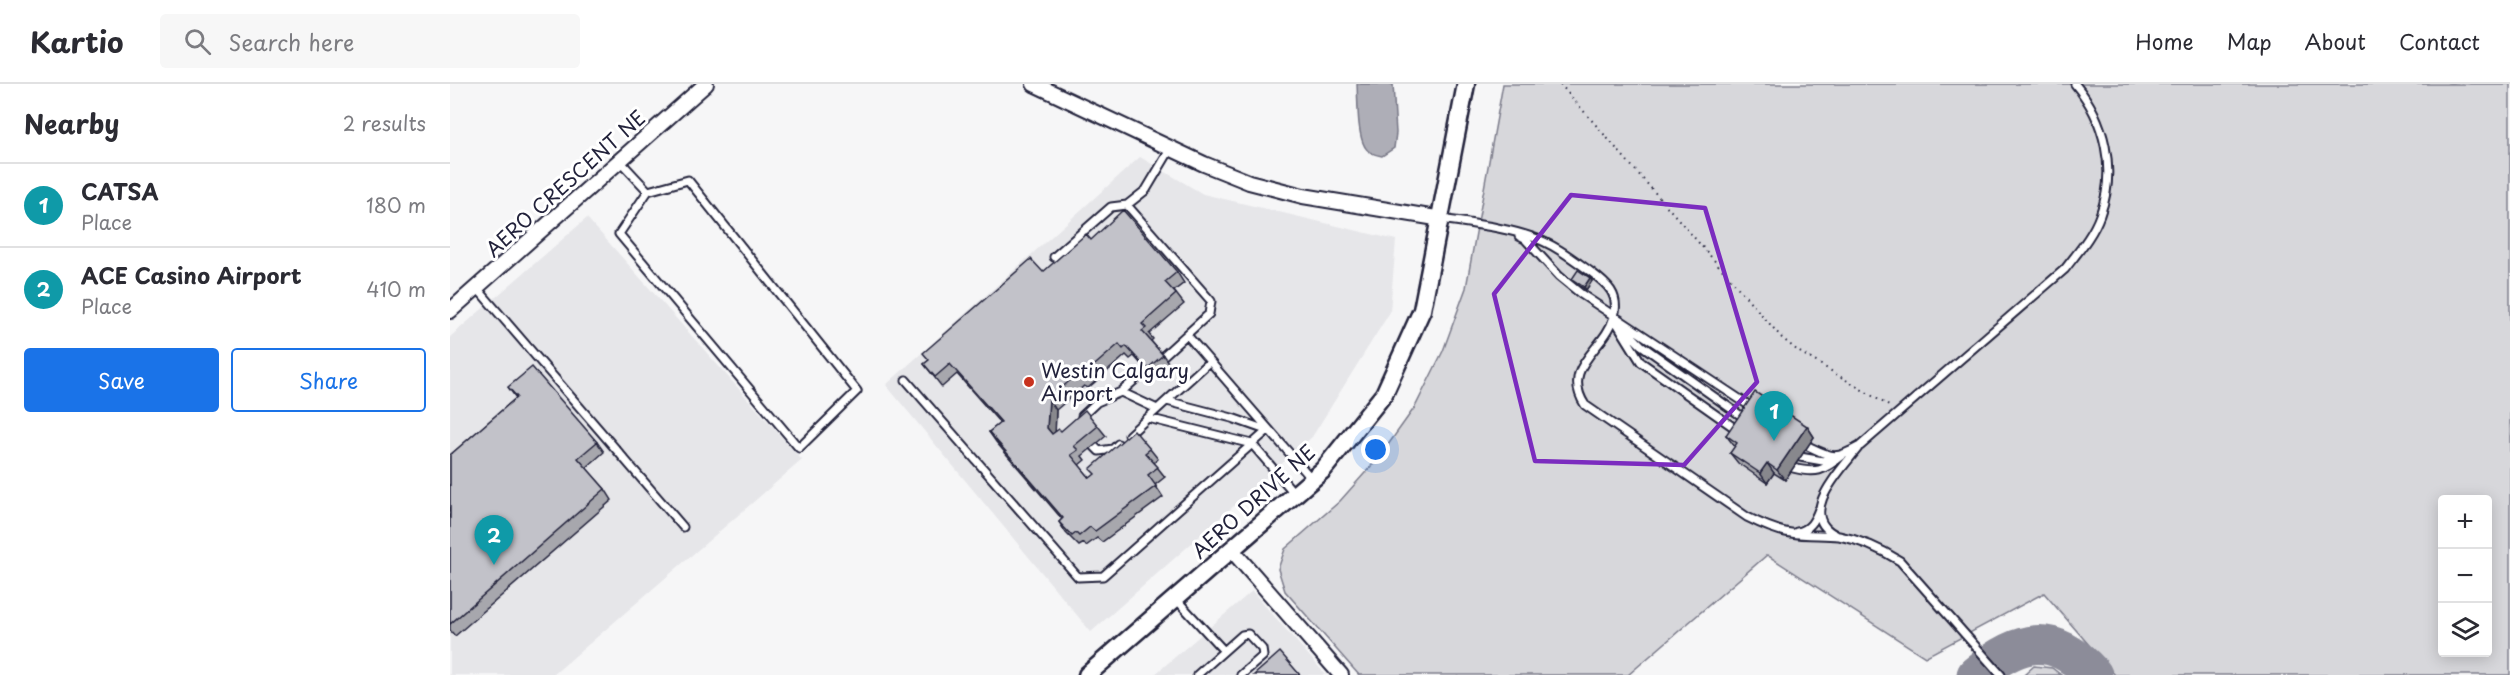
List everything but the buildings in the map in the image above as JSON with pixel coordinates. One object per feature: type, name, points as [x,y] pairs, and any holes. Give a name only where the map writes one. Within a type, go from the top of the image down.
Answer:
[{"type":"street","name":"AERO CRESCENT NE","points":[[450,311],[706,84]]},
{"type":"street","points":[[1034,84],[1249,182],[1303,196],[1442,219]]},
{"type":"street","name":"AERO DRIVE NE","points":[[1087,675],[1323,470],[1384,394],[1422,310],[1442,219],[1466,84]]},
{"type":"street","points":[[1232,549],[1341,675]]},
{"type":"lane","points":[[1791,533],[1804,531],[1809,526],[1825,491],[1860,446],[2065,269],[2090,235],[2100,216],[2109,184],[2107,153],[2097,119],[2075,84]]},
{"type":"lane","points":[[1054,257],[1111,207],[1127,205],[1146,190],[1171,148]]},
{"type":"lane","points":[[619,160],[648,191]]},
{"type":"lane","points":[[688,180],[857,391],[799,448],[619,234],[648,191],[688,180]]},
{"type":"lane","points":[[1127,205],[1212,301],[1209,314],[1162,356]]},
{"type":"lane","points":[[1442,219],[1534,237],[1572,258],[1606,283],[1613,291],[1614,318],[1641,362],[1742,433]]},
{"type":"lane","points":[[1512,231],[1525,239],[1559,276],[1614,318],[1757,411]]},
{"type":"lane","points":[[477,288],[683,527]]},
{"type":"lane","points":[[1614,318],[1641,345],[1749,422]]},
{"type":"lane","points":[[1614,318],[1583,365],[1576,381],[1577,393],[1585,405],[1747,517],[1768,527],[1791,533],[1838,536]]},
{"type":"lane","points":[[1187,335],[1312,479]]},
{"type":"lane","points":[[1094,446],[1099,452],[1113,449],[1209,362]]},
{"type":"lane","points":[[1081,423],[1082,416],[1097,402],[1121,392],[1146,370]]},
{"type":"lane","points":[[906,380],[1078,577],[1103,576],[1268,430]]},
{"type":"lane","points":[[1121,392],[1157,409]]},
{"type":"lane","points":[[1167,401],[1268,430]]},
{"type":"lane","points":[[1148,418],[1252,444],[1295,494]]},
{"type":"lane","points":[[1808,446],[1827,456],[1840,456]]},
{"type":"lane","points":[[1800,457],[1823,461],[1860,446]]},
{"type":"lane","points":[[1793,468],[1810,472],[1826,469],[1840,456]]},
{"type":"lane","points":[[1820,506],[1821,520],[1828,531],[1882,550],[1900,561],[2001,675]]},
{"type":"lane","points":[[1175,598],[1224,651]]},
{"type":"lane","points":[[1197,675],[1242,635],[1248,634],[1262,649],[1263,656],[1241,675]]},
{"type":"path","points":[[1560,84],[1782,338],[1798,351],[1899,412]]},
{"type":"highlighted area","points":[[1571,195],[1705,208],[1757,382],[1684,465],[1535,461],[1494,294]]},
{"type":"shaded area","points":[[1357,84],[1393,84],[1396,133],[1394,148],[1382,156],[1368,151],[1362,141]]},
{"type":"shaded area","points":[[1503,84],[2510,84],[2510,675],[2115,675],[2044,593],[1925,657],[1767,555],[1628,675],[1359,675],[1285,591],[1278,569],[1285,549],[1340,501],[1380,456],[1415,407],[1443,351],[1466,288]]},
{"type":"shaded area","points":[[1140,157],[1203,194],[1396,240],[1390,312],[1312,437],[1091,632],[886,385]]},
{"type":"shaded area","points":[[587,218],[802,460],[553,675],[450,675],[450,337]]},
{"type":"shaded area","points":[[1252,591],[1326,675],[1154,675]]},
{"type":"shaded area","points":[[2034,666],[2052,668],[2061,675],[2024,675]]},
{"type":"taxiway","points":[[1976,675],[2006,653],[2035,645],[2049,646],[2064,651],[2093,675]]},
{"type":"place","name":"Westin Calgary Airport","points":[[1029,382]]},
{"type":"place","name":"CATSA","points":[[1774,441]]},
{"type":"place","name":"ACE Casino Airport","points":[[494,565]]}]
